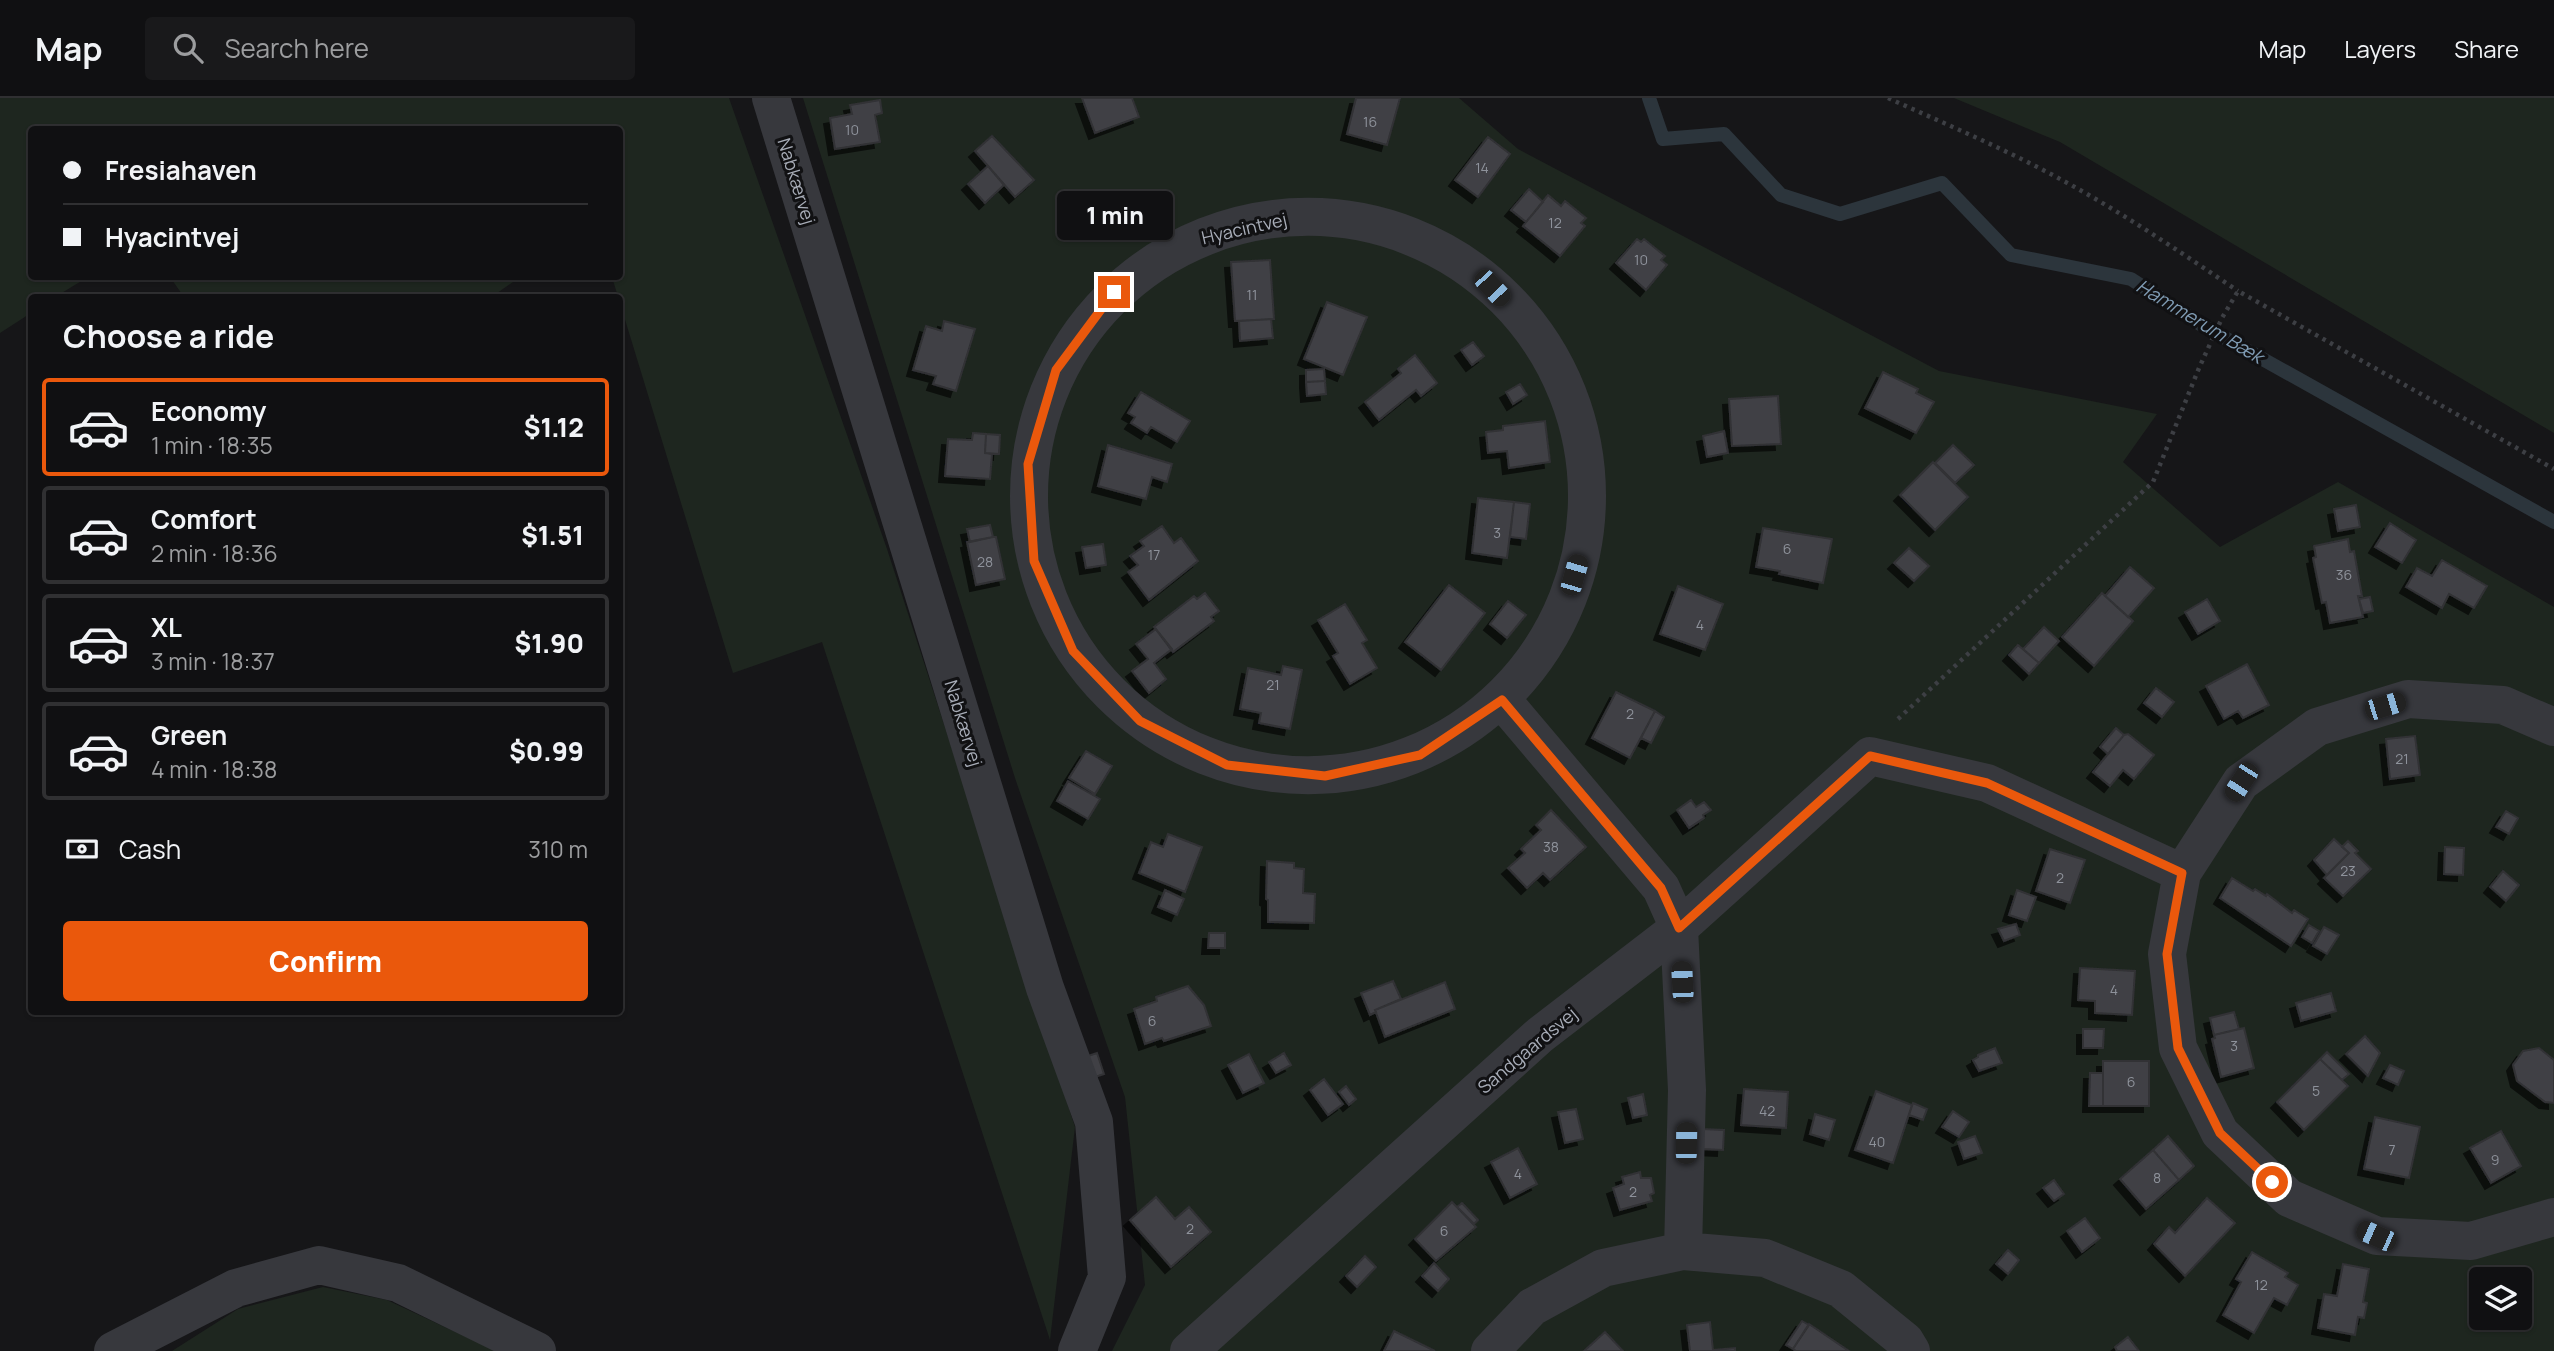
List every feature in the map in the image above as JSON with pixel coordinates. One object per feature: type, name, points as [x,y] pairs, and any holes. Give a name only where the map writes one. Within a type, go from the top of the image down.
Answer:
[{"type":"street","name":"Nabkærvej","points":[[771,98],[1045,988],[1094,1122],[1107,1277],[1077,1351]]},
{"type":"street","name":"Hyacintvej","points":[[1291,215],[1388,226],[1475,271],[1543,341],[1582,431],[1588,528],[1560,622],[1502,700],[1420,755],[1325,776],[1227,765],[1140,721],[1111,691],[1073,651],[1034,561],[1028,464],[1056,370],[1114,292],[1196,238],[1291,215]]},
{"type":"street","points":[[2554,727],[2502,705],[2408,699],[2317,727],[2241,782],[2182,873],[2167,954],[2178,1048],[2220,1133],[2289,1198],[2376,1236],[2471,1241],[2554,1217]]},
{"type":"street","points":[[1502,700],[1661,888],[1679,928],[1687,1090],[1683,1251]]},
{"type":"street","points":[[1870,756],[1987,783],[2182,873]]},
{"type":"street","name":"Sandgaardsvej","points":[[1189,1351],[1540,1035],[1679,928],[1870,756]]},
{"type":"street","points":[[1490,1351],[1532,1307],[1603,1268],[1683,1251],[1765,1258],[1841,1289],[1905,1341],[1911,1351]]},
{"type":"street","points":[[113,1351],[236,1288],[319,1265],[398,1283],[537,1351]]},
{"type":"path","points":[[1888,98],[2070,184],[2140,225],[2238,292],[2554,469]]},
{"type":"path","points":[[1870,756],[1896,721],[2153,482],[2199,368],[2222,318],[2238,292]]},
{"type":"shaded area","points":[[0,98],[729,98],[887,549],[1075,1127],[1050,1340],[822,642],[733,673],[623,313],[623,294],[617,294],[613,280],[623,280],[623,126],[28,126],[28,280],[83,280],[60,294],[28,294],[28,315],[0,333]]},
{"type":"shaded area","points":[[803,98],[1459,98],[1518,149],[1939,371],[2157,414],[2123,462],[2220,547],[2338,482],[2554,607],[2554,1351],[1112,1351],[1145,1285],[1125,1097],[1015,778]]},
{"type":"shaded area","points":[[1954,98],[2554,98],[2554,433],[2060,142]]},
{"type":"shaded area","points":[[172,280],[516,280],[496,294],[182,294]]},
{"type":"shaded area","points":[[323,1287],[387,1300],[496,1351],[172,1351],[238,1309]]},
{"type":"building","points":[[1082,98],[1132,98],[1139,117],[1095,133]]},
{"type":"building","points":[[1356,98],[1400,98],[1387,145],[1347,134]]},
{"type":"building","points":[[880,100],[882,113],[875,115],[880,142],[835,149],[830,118],[852,114],[850,105]]},
{"type":"building","points":[[992,136],[1034,180],[1015,197],[975,151]]},
{"type":"building","points":[[1488,137],[1510,154],[1478,197],[1455,180]]},
{"type":"building","points":[[988,166],[1004,185],[985,203],[968,184]]},
{"type":"building","points":[[1529,189],[1543,202],[1526,222],[1511,210]]},
{"type":"building","points":[[1548,195],[1561,206],[1565,201],[1586,218],[1581,223],[1585,226],[1560,256],[1523,226]]},
{"type":"building","points":[[1637,239],[1641,242],[1644,239],[1665,256],[1661,260],[1667,265],[1646,290],[1616,263]]},
{"type":"building","points":[[1270,260],[1274,319],[1235,321],[1231,262]]},
{"type":"building","points":[[1327,302],[1367,317],[1343,375],[1304,359]]},
{"type":"building","points":[[1271,319],[1273,338],[1240,341],[1239,321]]},
{"type":"building","points":[[944,321],[975,329],[956,391],[933,384],[936,376],[913,370],[926,326],[942,331]]},
{"type":"building","points":[[1473,342],[1484,356],[1472,365],[1461,350]]},
{"type":"building","points":[[1415,355],[1437,383],[1421,396],[1416,390],[1379,420],[1365,402],[1401,373],[1398,369]]},
{"type":"building","points":[[1324,369],[1325,381],[1306,382],[1306,370]]},
{"type":"building","points":[[1883,372],[1918,389],[1916,393],[1934,402],[1916,433],[1865,408]]},
{"type":"building","points":[[1325,381],[1326,394],[1307,396],[1306,382]]},
{"type":"building","points":[[1520,384],[1527,395],[1513,404],[1506,392]]},
{"type":"building","points":[[1141,392],[1190,421],[1177,442],[1151,427],[1147,433],[1131,423],[1135,417],[1128,413]]},
{"type":"building","points":[[1778,396],[1781,444],[1732,446],[1729,399]]},
{"type":"building","points":[[1545,421],[1550,462],[1509,468],[1507,451],[1488,453],[1486,432],[1503,430],[1503,426]]},
{"type":"building","points":[[1724,431],[1728,453],[1707,457],[1703,436]]},
{"type":"building","points":[[973,433],[986,434],[985,453],[992,454],[990,479],[945,476],[948,439],[972,440]]},
{"type":"building","points":[[986,434],[1000,435],[999,454],[985,453]]},
{"type":"building","points":[[1108,445],[1172,464],[1167,482],[1152,477],[1146,499],[1098,486]]},
{"type":"building","points":[[1953,445],[1974,465],[1955,483],[1935,463]]},
{"type":"building","points":[[1933,462],[1968,497],[1935,530],[1900,495]]},
{"type":"building","points":[[1478,498],[1514,502],[1507,558],[1472,553]]},
{"type":"building","points":[[1514,502],[1530,504],[1526,539],[1510,537]]},
{"type":"building","points":[[2356,505],[2360,527],[2338,531],[2334,509]]},
{"type":"building","points":[[2390,523],[2416,540],[2402,563],[2375,547]]},
{"type":"building","points":[[990,525],[993,537],[970,542],[967,529]]},
{"type":"building","points":[[1162,526],[1174,543],[1181,538],[1198,561],[1149,600],[1128,572],[1138,565],[1130,556],[1144,546],[1140,541]]},
{"type":"building","points":[[1763,528],[1832,539],[1823,583],[1756,567]]},
{"type":"building","points":[[996,537],[1005,579],[976,585],[967,542]]},
{"type":"building","points":[[2348,539],[2350,552],[2354,551],[2362,596],[2358,596],[2363,617],[2330,623],[2326,602],[2322,603],[2313,558],[2316,557],[2314,546]]},
{"type":"building","points":[[1103,544],[1106,565],[1086,568],[1082,547]]},
{"type":"building","points":[[1909,548],[1929,566],[1914,581],[1894,563]]},
{"type":"building","points":[[2442,560],[2487,586],[2474,608],[2449,594],[2442,608],[2406,587],[2417,568],[2432,576]]},
{"type":"building","points":[[2130,567],[2154,588],[2128,617],[2105,596]]},
{"type":"building","points":[[1449,585],[1485,613],[1441,670],[1405,642]]},
{"type":"building","points":[[1678,586],[1723,604],[1705,650],[1660,634]]},
{"type":"building","points":[[1205,593],[1219,611],[1211,617],[1214,621],[1173,652],[1154,627],[1194,596],[1197,599]]},
{"type":"building","points":[[2102,593],[2133,621],[2094,666],[2062,637]]},
{"type":"building","points":[[2370,597],[2373,611],[2363,613],[2359,599]]},
{"type":"building","points":[[2207,599],[2220,621],[2198,634],[2185,612]]},
{"type":"building","points":[[1508,601],[1526,615],[1507,638],[1490,624]]},
{"type":"building","points":[[1345,604],[1367,640],[1362,643],[1377,668],[1350,684],[1333,656],[1338,653],[1318,620]]},
{"type":"building","points":[[2044,627],[2059,641],[2039,663],[2023,649]]},
{"type":"building","points":[[1156,629],[1172,649],[1154,663],[1166,679],[1149,693],[1132,671],[1148,659],[1136,644]]},
{"type":"building","points":[[2018,645],[2039,663],[2029,674],[2009,655]]},
{"type":"building","points":[[2247,664],[2269,705],[2243,718],[2238,711],[2224,719],[2206,686]]},
{"type":"building","points":[[1283,666],[1302,670],[1290,729],[1259,723],[1261,713],[1240,709],[1248,668],[1281,675]]},
{"type":"building","points":[[2156,688],[2174,702],[2162,717],[2144,703]]},
{"type":"building","points":[[1616,692],[1655,711],[1630,758],[1592,738]]},
{"type":"building","points":[[1655,711],[1664,717],[1651,743],[1641,738]]},
{"type":"building","points":[[2116,728],[2124,735],[2108,754],[2100,747]]},
{"type":"building","points":[[2128,734],[2154,755],[2134,779],[2123,770],[2110,786],[2093,772],[2124,735]]},
{"type":"building","points":[[2415,736],[2420,775],[2390,779],[2386,739]]},
{"type":"building","points":[[1086,751],[1112,766],[1095,794],[1069,778]]},
{"type":"building","points":[[1068,781],[1100,799],[1088,819],[1057,801]]},
{"type":"building","points":[[1691,800],[1696,807],[1704,802],[1711,810],[1689,828],[1677,810]]},
{"type":"building","points":[[1551,810],[1586,847],[1550,880],[1543,873],[1527,888],[1508,868],[1525,853],[1521,849],[1541,830],[1536,825]]},
{"type":"building","points":[[2506,811],[2518,818],[2509,834],[2496,827]]},
{"type":"building","points":[[1168,834],[1202,847],[1185,892],[1139,873],[1151,842],[1163,847]]},
{"type":"building","points":[[2334,839],[2349,853],[2327,875],[2314,860]]},
{"type":"building","points":[[2348,841],[2358,851],[2355,853],[2371,869],[2343,896],[2324,878],[2349,853],[2342,847]]},
{"type":"building","points":[[2445,847],[2464,848],[2463,875],[2444,874]]},
{"type":"building","points":[[2050,849],[2085,860],[2070,903],[2036,891]]},
{"type":"building","points":[[1267,861],[1294,863],[1294,868],[1304,869],[1303,893],[1315,894],[1314,923],[1268,922]]},
{"type":"building","points":[[2503,871],[2519,885],[2506,901],[2490,887]]},
{"type":"building","points":[[2232,878],[2253,891],[2255,889],[2266,896],[2267,894],[2292,913],[2294,910],[2308,919],[2291,946],[2220,898]]},
{"type":"building","points":[[1165,890],[1184,899],[1177,915],[1158,907]]},
{"type":"building","points":[[2017,890],[2036,897],[2027,921],[2009,915]]},
{"type":"building","points":[[2016,924],[2020,935],[2004,941],[1998,929]]},
{"type":"building","points":[[2309,925],[2319,931],[2312,943],[2302,937]]},
{"type":"building","points":[[2324,927],[2339,935],[2327,954],[2313,946]]},
{"type":"building","points":[[1209,933],[1225,933],[1225,948],[1208,948]]},
{"type":"building","points":[[2080,968],[2135,971],[2132,1015],[2095,1013],[2095,1001],[2078,1000]]},
{"type":"building","points":[[1393,981],[1401,999],[1375,1010],[1376,1012],[1370,1015],[1361,993]]},
{"type":"building","points":[[1445,982],[1455,1009],[1385,1037],[1375,1010]]},
{"type":"building","points":[[1188,986],[1204,1005],[1211,1026],[1164,1041],[1162,1038],[1145,1044],[1134,1009],[1157,1001],[1156,997]]},
{"type":"building","points":[[2331,993],[2336,1011],[2301,1021],[2296,1003]]},
{"type":"building","points":[[2234,1012],[2239,1029],[2214,1035],[2210,1018]]},
{"type":"building","points":[[2244,1028],[2254,1068],[2221,1077],[2212,1039],[2215,1038],[2214,1035]]},
{"type":"building","points":[[2083,1029],[2104,1029],[2103,1048],[2083,1048]]},
{"type":"building","points":[[2365,1036],[2380,1053],[2368,1076],[2346,1054]]},
{"type":"building","points":[[1995,1048],[2002,1063],[1979,1071],[1973,1060]]},
{"type":"building","points":[[2539,1048],[2554,1060],[2554,1103],[2545,1102],[2517,1081],[2513,1065],[2523,1051]]},
{"type":"building","points":[[2327,1052],[2349,1074],[2342,1080],[2320,1059]]},
{"type":"building","points":[[1097,1053],[1104,1074],[1092,1078],[1085,1057]]},
{"type":"building","points":[[1284,1053],[1291,1065],[1276,1073],[1269,1062]]},
{"type":"building","points":[[1249,1054],[1264,1083],[1243,1093],[1228,1065]]},
{"type":"building","points":[[2320,1059],[2348,1086],[2304,1130],[2277,1102]]},
{"type":"building","points":[[2103,1061],[2149,1061],[2149,1106],[2103,1106]]},
{"type":"building","points":[[2390,1065],[2404,1071],[2398,1085],[2383,1078]]},
{"type":"building","points":[[2090,1073],[2103,1073],[2103,1106],[2089,1106]]},
{"type":"building","points":[[1324,1079],[1343,1104],[1328,1115],[1310,1090]]},
{"type":"building","points":[[1346,1086],[1356,1099],[1349,1105],[1339,1092]]},
{"type":"building","points":[[1744,1089],[1788,1092],[1786,1128],[1741,1125]]},
{"type":"building","points":[[1876,1091],[1912,1105],[1893,1163],[1855,1150]]},
{"type":"building","points":[[1643,1094],[1647,1115],[1633,1118],[1628,1098]]},
{"type":"building","points":[[1913,1103],[1927,1109],[1923,1120],[1909,1115]]},
{"type":"building","points":[[1576,1109],[1583,1139],[1565,1143],[1558,1112]]},
{"type":"building","points":[[1953,1111],[1969,1122],[1959,1137],[1942,1127]]},
{"type":"building","points":[[1815,1114],[1835,1120],[1829,1140],[1810,1134]]},
{"type":"building","points":[[2375,1117],[2420,1127],[2409,1178],[2364,1169]]},
{"type":"building","points":[[1702,1129],[1724,1130],[1723,1150],[1701,1149]]},
{"type":"building","points":[[2501,1131],[2521,1166],[2491,1183],[2470,1148]]},
{"type":"building","points":[[1975,1136],[1982,1153],[1964,1159],[1958,1142]]},
{"type":"building","points":[[2168,1136],[2194,1166],[2179,1180],[2153,1150]]},
{"type":"building","points":[[1518,1148],[1537,1184],[1510,1198],[1491,1162]]},
{"type":"building","points":[[2153,1150],[2179,1180],[2146,1209],[2120,1179]]},
{"type":"building","points":[[1640,1172],[1641,1178],[1651,1178],[1654,1193],[1650,1195],[1652,1201],[1620,1210],[1613,1188],[1624,1184],[1622,1177]]},
{"type":"building","points":[[2054,1180],[2064,1194],[2054,1201],[2043,1188]]},
{"type":"building","points":[[1156,1197],[1175,1219],[1189,1207],[1211,1232],[1171,1267],[1130,1220]]},
{"type":"building","points":[[2207,1198],[2235,1223],[2185,1276],[2154,1244],[2169,1227],[2175,1233]]},
{"type":"building","points":[[1452,1202],[1476,1227],[1436,1261],[1415,1239]]},
{"type":"building","points":[[1462,1203],[1478,1220],[1474,1224],[1457,1207]]},
{"type":"building","points":[[2085,1218],[2100,1238],[2082,1252],[2067,1231]]},
{"type":"building","points":[[2008,1250],[2019,1260],[2008,1274],[1996,1264]]},
{"type":"building","points":[[2252,1252],[2288,1273],[2285,1277],[2298,1285],[2287,1305],[2274,1298],[2254,1333],[2223,1315],[2241,1282],[2236,1279]]},
{"type":"building","points":[[1365,1256],[1376,1267],[1357,1287],[1346,1276]]},
{"type":"building","points":[[1434,1263],[1449,1279],[1438,1291],[1422,1276]]},
{"type":"building","points":[[2343,1264],[2369,1269],[2363,1302],[2367,1303],[2364,1318],[2358,1317],[2355,1335],[2318,1328],[2324,1294],[2337,1296]]},
{"type":"building","points":[[1802,1321],[1809,1325],[1793,1349],[1786,1345]]},
{"type":"building","points":[[1710,1322],[1713,1350],[1735,1348],[1735,1351],[1690,1351],[1687,1325]]},
{"type":"building","points":[[1809,1324],[1849,1351],[1793,1349]]},
{"type":"building","points":[[1394,1331],[1435,1351],[1384,1351]]},
{"type":"building","points":[[1605,1332],[1623,1351],[1584,1351]]},
{"type":"building","points":[[2128,1337],[2139,1351],[2117,1351],[2115,1347]]},
{"type":"waterway","name":"Hammerum Bæk","points":[[1649,98],[1663,139],[1724,134],[1781,195],[1840,214],[1942,183],[2011,255],[2131,279],[2200,324],[2554,522]]},
{"type":"route","points":[[1114,292],[1056,370],[1028,464],[1034,561],[1073,651],[1140,721],[1227,765],[1325,776],[1420,755],[1502,700],[1661,888],[1679,928],[1870,756],[1987,783],[2182,873],[2167,954],[2178,1048],[2220,1133],[2272,1182]]}]
